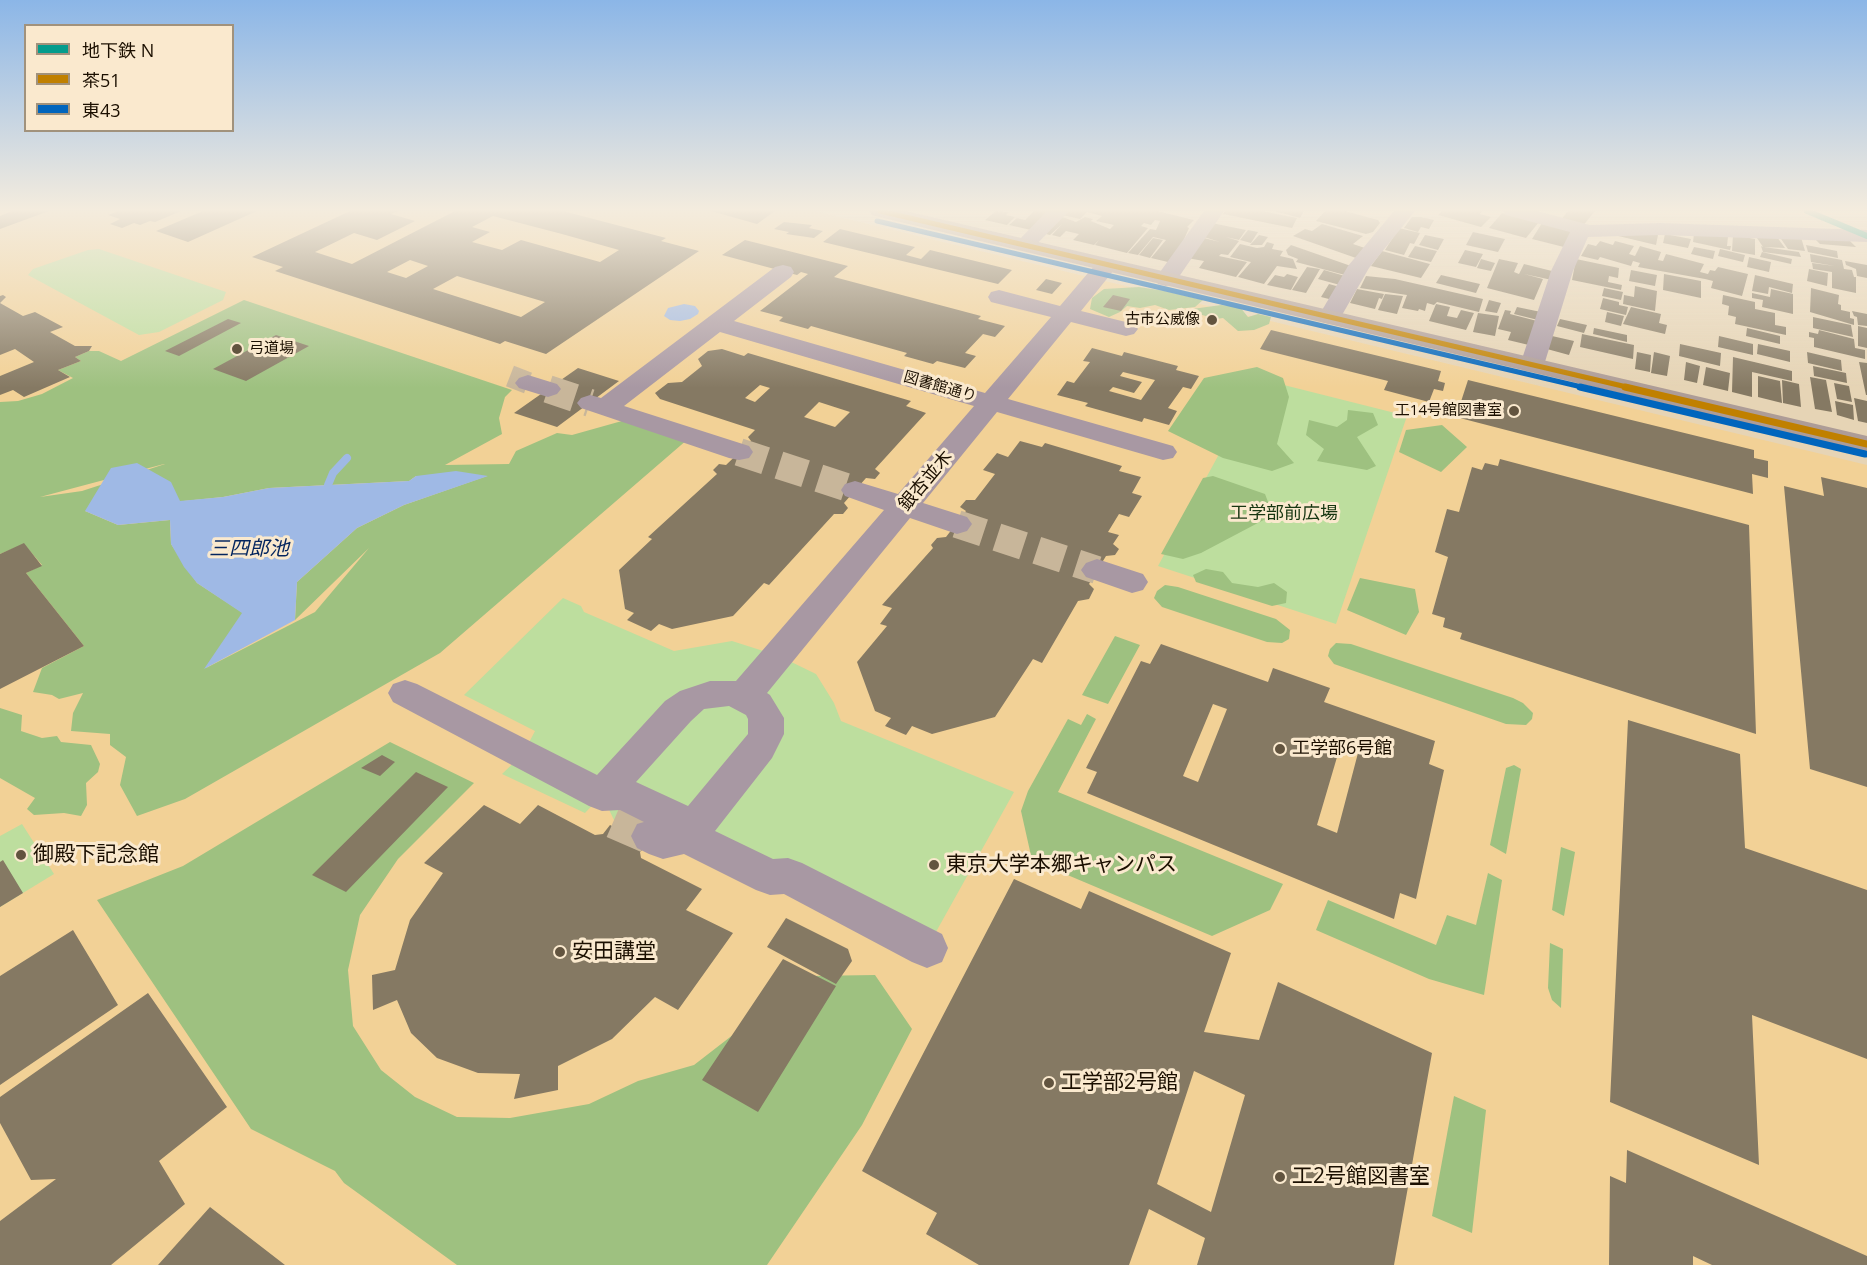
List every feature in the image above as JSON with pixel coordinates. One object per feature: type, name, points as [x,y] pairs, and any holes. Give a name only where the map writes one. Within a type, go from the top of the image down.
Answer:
[{"type":"highway","points":[[1128,270],[1867,444]]},
{"type":"street","name":"銀杏並木","points":[[744,696],[1103,270]]},
{"type":"street","points":[[1166,279],[1172,270]]},
{"type":"street","points":[[1330,318],[1357,270]]},
{"type":"street","points":[[1532,365],[1562,270]]},
{"type":"street","points":[[739,452],[597,405],[716,323],[783,272]]},
{"type":"street","points":[[999,297],[1126,329]]},
{"type":"street","name":"図書館通り","points":[[716,323],[1163,452]]},
{"type":"street","points":[[855,490],[957,524]]},
{"type":"street","points":[[1097,570],[1132,582]]},
{"type":"street","points":[[405,693],[608,807]]},
{"type":"street","points":[[608,807],[678,711],[692,700],[710,694],[729,693],[744,696],[758,705],[766,718],[766,734],[759,748],[669,836]]},
{"type":"street","points":[[608,807],[624,794],[681,821],[669,836]]},
{"type":"street","points":[[669,836],[770,877],[788,876],[927,948]]},
{"type":"shaded area","name":"東京大学本郷キャンパス","points":[[0,270],[1060,270],[1867,465],[1867,1265],[0,1265]]},
{"type":"green space","points":[[32,270],[161,270],[226,292],[223,300],[159,332],[139,335],[28,275]]},
{"type":"green space","points":[[1139,287],[1203,300],[1195,307],[1169,310],[1155,305],[1140,308],[1127,306],[1109,317],[1090,309],[1092,298],[1104,289]]},
{"type":"green space","points":[[244,300],[512,390],[505,397],[499,418],[502,434],[445,465],[509,464],[516,451],[557,433],[572,435],[629,419],[688,439],[440,653],[185,799],[137,816],[120,785],[126,757],[110,745],[110,734],[71,731],[73,713],[83,693],[59,699],[52,695],[33,692],[42,668],[84,646],[26,573],[42,565],[24,544],[0,554],[0,402],[18,401],[42,394],[73,378],[58,370],[81,361],[75,357],[89,351],[99,351],[121,361]],"holes":[[[164,464],[82,491],[40,497]],[[416,476],[487,476],[404,505],[357,528],[297,582],[295,620],[369,548],[315,612],[206,668],[243,613],[197,583],[171,544],[170,520],[118,525],[85,511],[223,497],[269,488],[409,481]]]},
{"type":"green space","points":[[1221,305],[1240,307],[1248,317],[1258,314],[1271,317],[1269,324],[1254,330],[1238,331],[1223,318],[1216,319],[1185,310]]},
{"type":"green space","points":[[1257,367],[1283,378],[1289,397],[1277,444],[1294,463],[1272,471],[1223,458],[1168,431],[1204,378]]},
{"type":"green space","name":"工学部前広場","points":[[1260,379],[1407,416],[1336,624],[1158,566]]},
{"type":"green space","points":[[1348,410],[1373,413],[1378,425],[1357,437],[1376,466],[1367,470],[1317,461],[1324,449],[1306,435],[1309,420],[1337,427],[1347,420]]},
{"type":"green space","points":[[1442,425],[1467,447],[1441,472],[1399,452],[1406,430]]},
{"type":"green space","points":[[1213,476],[1265,494],[1273,515],[1201,553],[1183,559],[1161,554],[1203,478]]},
{"type":"green space","points":[[1206,569],[1223,572],[1232,583],[1258,587],[1274,583],[1287,592],[1286,603],[1272,606],[1196,582],[1193,575]]},
{"type":"green space","points":[[1360,578],[1415,589],[1419,612],[1406,635],[1347,610]]},
{"type":"green space","points":[[1165,585],[1178,587],[1276,619],[1290,630],[1289,639],[1282,643],[1267,642],[1162,607],[1154,598],[1157,591]]},
{"type":"green space","points":[[563,598],[581,606],[584,612],[674,651],[732,641],[779,656],[816,674],[834,703],[841,721],[1014,792],[927,948],[663,842],[614,820],[602,795],[585,813],[502,774],[523,754],[535,731],[464,695]]},
{"type":"green space","points":[[1115,636],[1140,645],[1108,704],[1082,695]]},
{"type":"green space","points":[[1336,643],[1351,644],[1513,698],[1523,703],[1533,713],[1532,719],[1526,725],[1506,724],[1334,664],[1328,656],[1330,649]]},
{"type":"green space","points":[[0,708],[22,715],[21,731],[42,738],[57,736],[61,742],[91,745],[100,764],[98,772],[86,783],[87,805],[81,816],[64,813],[34,815],[27,809],[35,798],[0,778]]},
{"type":"green space","points":[[1087,714],[1096,719],[1058,792],[1283,884],[1270,910],[1212,936],[1032,860],[1021,811],[1028,791],[1068,719],[1081,725]]},
{"type":"green space","points":[[390,742],[474,783],[398,859],[360,915],[348,970],[353,1026],[381,1070],[415,1097],[457,1117],[510,1118],[589,1104],[638,1081],[694,1065],[809,976],[875,975],[912,1029],[862,1125],[767,1265],[457,1265],[344,1183],[335,1171],[251,1129],[97,900],[183,866]]},
{"type":"green space","points":[[1514,765],[1521,769],[1506,854],[1490,845],[1506,768]]},
{"type":"green space","name":"御殿下記念館","points":[[22,824],[54,874],[0,907],[0,836]]},
{"type":"green space","points":[[1561,847],[1575,852],[1564,916],[1552,910]]},
{"type":"green space","points":[[1488,873],[1502,880],[1484,995],[1429,979],[1316,930],[1328,900],[1436,945],[1447,915],[1476,925]]},
{"type":"green space","points":[[1550,943],[1563,949],[1561,1008],[1552,1000],[1548,988]]},
{"type":"green space","points":[[1454,1096],[1486,1110],[1472,1233],[1432,1216]]},
{"type":"water","points":[[684,304],[695,306],[699,311],[698,314],[680,321],[670,320],[664,316],[668,308]]},
{"type":"water","name":"三四郎池","points":[[137,463],[171,482],[180,501],[223,497],[269,488],[409,481],[416,476],[456,471],[488,476],[404,505],[357,528],[297,582],[295,620],[204,669],[242,613],[197,583],[184,567],[171,544],[170,520],[118,525],[85,511],[111,468]]},
{"type":"building","points":[[391,270],[387,272],[406,278],[421,270],[671,270],[546,354],[505,341],[500,344],[275,271]],"holes":[[[457,276],[545,302],[521,317],[433,289]]]},
{"type":"building","points":[[778,270],[843,270],[834,277],[981,316],[978,319],[1005,326],[995,337],[983,334],[965,353],[976,356],[965,368],[937,361],[933,364],[904,356],[907,353],[811,326],[808,329],[779,321],[783,317],[760,311],[808,274],[801,272],[797,275]]},
{"type":"building","points":[[940,270],[1012,270],[998,284]]},
{"type":"building","points":[[1207,270],[1241,270],[1236,277]]},
{"type":"building","points":[[1244,270],[1274,270],[1264,284],[1238,277]]},
{"type":"building","points":[[1305,270],[1319,270],[1306,293],[1292,290]]},
{"type":"building","points":[[1324,270],[1345,276],[1340,285],[1318,279]]},
{"type":"building","points":[[1326,270],[1348,270],[1345,275]]},
{"type":"building","points":[[1388,270],[1426,270],[1421,278]]},
{"type":"building","points":[[1494,270],[1515,270],[1514,272],[1519,274],[1521,270],[1556,272],[1552,280],[1524,274],[1543,279],[1534,300],[1487,288]]},
{"type":"building","points":[[1574,270],[1619,270],[1618,278],[1609,276],[1608,282],[1622,285],[1621,290],[1572,280]]},
{"type":"building","points":[[1631,270],[1657,275],[1655,286],[1629,281]]},
{"type":"building","points":[[1655,270],[1701,270],[1700,272],[1708,274],[1710,270],[1731,270],[1748,274],[1742,296],[1711,288],[1713,281]]},
{"type":"building","points":[[1809,270],[1828,273],[1827,286],[1807,281]]},
{"type":"building","points":[[1820,270],[1852,270],[1856,277],[1856,293],[1832,288],[1832,272]]},
{"type":"building","points":[[1856,270],[1867,270],[1867,278],[1857,276]]},
{"type":"building","points":[[1287,274],[1298,277],[1291,290],[1267,285],[1275,275],[1284,277]]},
{"type":"building","points":[[1664,274],[1701,281],[1701,298],[1663,290]]},
{"type":"building","points":[[1441,275],[1480,284],[1476,293],[1436,283]]},
{"type":"building","points":[[1755,275],[1793,284],[1792,293],[1769,287],[1768,294],[1752,291]]},
{"type":"building","points":[[1366,276],[1395,279],[1483,299],[1479,312],[1437,302],[1434,305],[1427,303],[1425,311],[1402,308],[1407,295],[1360,288]]},
{"type":"building","points":[[1046,279],[1062,283],[1052,294],[1036,290]]},
{"type":"building","points":[[1329,284],[1340,287],[1333,300],[1321,297]]},
{"type":"building","points":[[1635,286],[1657,291],[1655,311],[1623,304],[1624,295],[1634,297]]},
{"type":"building","points":[[1604,288],[1623,292],[1621,300],[1602,296]]},
{"type":"building","points":[[1811,288],[1839,295],[1838,304],[1841,305],[1841,310],[1850,312],[1854,325],[1810,312]]},
{"type":"building","points":[[1357,289],[1384,294],[1382,299],[1379,298],[1375,309],[1350,303]]},
{"type":"building","points":[[1771,289],[1793,294],[1793,314],[1762,307],[1763,300],[1752,298],[1752,293],[1770,297]]},
{"type":"building","points":[[1385,294],[1403,296],[1397,314],[1378,310]]},
{"type":"building","points":[[3,295],[6,297],[0,303],[0,296]]},
{"type":"building","points":[[1113,295],[1130,299],[1121,311],[1103,307]]},
{"type":"building","points":[[1723,295],[1755,302],[1755,309],[1775,313],[1775,325],[1786,327],[1786,335],[1735,324],[1736,317],[1728,315],[1729,306],[1722,304]]},
{"type":"building","points":[[1603,298],[1628,307],[1626,315],[1600,309]]},
{"type":"building","points":[[1489,300],[1501,303],[1497,313],[1485,311]]},
{"type":"building","points":[[0,303],[23,316],[35,312],[63,327],[50,332],[75,346],[92,346],[89,351],[75,357],[81,361],[58,370],[70,377],[24,397],[13,390],[0,395],[0,376],[34,362],[15,349],[0,355]]},
{"type":"building","points":[[1436,304],[1450,307],[1447,316],[1457,318],[1461,310],[1474,313],[1466,330],[1429,321]]},
{"type":"building","points":[[1517,307],[1541,312],[1538,320],[1514,314]]},
{"type":"building","points":[[1631,307],[1661,314],[1659,323],[1667,325],[1665,334],[1623,324]]},
{"type":"building","points":[[1505,310],[1511,311],[1510,314],[1541,322],[1533,346],[1508,340],[1511,332],[1498,329]]},
{"type":"building","points":[[1852,311],[1867,314],[1867,326],[1858,325],[1857,317]]},
{"type":"building","points":[[1607,312],[1624,316],[1621,326],[1605,322]]},
{"type":"building","points":[[1478,313],[1499,316],[1495,336],[1473,332]]},
{"type":"building","points":[[1813,317],[1851,325],[1853,337],[1813,328]]},
{"type":"building","points":[[228,319],[241,323],[179,356],[165,351]]},
{"type":"building","points":[[1560,319],[1587,325],[1584,333],[1557,326]]},
{"type":"building","points":[[1858,326],[1867,328],[1867,348],[1858,346]]},
{"type":"building","points":[[1594,328],[1627,335],[1627,342],[1593,334]]},
{"type":"building","points":[[1747,328],[1780,336],[1780,344],[1746,336]]},
{"type":"building","points":[[1271,330],[1441,371],[1438,381],[1445,383],[1443,391],[1434,389],[1429,402],[1384,390],[1388,381],[1260,349]]},
{"type":"building","points":[[1819,330],[1854,339],[1855,348],[1865,350],[1865,359],[1814,347],[1814,338],[1809,337],[1809,332],[1818,334]]},
{"type":"building","points":[[1582,334],[1634,345],[1633,359],[1580,347]]},
{"type":"building","points":[[276,335],[309,346],[246,381],[213,369]]},
{"type":"building","points":[[1552,336],[1574,341],[1569,355],[1547,349]]},
{"type":"building","points":[[1719,336],[1753,344],[1753,355],[1718,347]]},
{"type":"building","points":[[1680,344],[1721,353],[1720,366],[1679,356]]},
{"type":"building","points":[[1758,344],[1790,351],[1790,362],[1757,354]]},
{"type":"building","points":[[1092,348],[1122,356],[1124,352],[1178,366],[1176,370],[1199,376],[1191,389],[1183,387],[1168,408],[1177,411],[1169,425],[1144,418],[1142,422],[1085,406],[1088,403],[1057,395],[1067,381],[1074,383],[1090,362],[1083,361]],"holes":[[[1123,372],[1155,380],[1141,400],[1109,391],[1113,387],[1134,393],[1142,382],[1120,376]]]},
{"type":"building","points":[[722,349],[744,356],[748,353],[911,401],[906,406],[926,413],[875,469],[880,473],[875,479],[866,478],[844,503],[848,508],[843,514],[834,514],[769,585],[764,583],[733,616],[672,629],[659,624],[651,631],[627,620],[634,613],[625,609],[619,570],[652,539],[648,537],[717,474],[713,470],[719,464],[726,465],[751,441],[748,437],[755,430],[660,399],[655,393],[668,383],[682,382],[702,366],[698,359],[708,351]],"holes":[[[760,385],[770,388],[755,402],[745,398]],[[819,402],[850,412],[835,427],[804,417]]]},
{"type":"building","points":[[1637,352],[1651,355],[1650,372],[1635,369]]},
{"type":"building","points":[[1654,352],[1670,356],[1667,376],[1651,373]]},
{"type":"building","points":[[1807,352],[1841,360],[1842,371],[1808,363]]},
{"type":"building","points":[[1733,357],[1792,371],[1792,381],[1752,372],[1752,397],[1732,392]]},
{"type":"building","points":[[1686,362],[1700,366],[1697,383],[1684,380]]},
{"type":"building","points":[[1859,362],[1867,363],[1867,395],[1866,395]]},
{"type":"building","points":[[1813,366],[1846,373],[1847,383],[1814,376]]},
{"type":"building","points":[[1706,367],[1730,373],[1728,391],[1703,385]]},
{"type":"building","points":[[578,368],[619,381],[557,427],[514,413]]},
{"type":"building","points":[[1758,376],[1780,381],[1782,403],[1758,397]]},
{"type":"building","points":[[1810,377],[1826,380],[1832,412],[1815,409]]},
{"type":"building","points":[[1468,380],[1754,450],[1754,458],[1768,461],[1768,478],[1752,474],[1753,494],[1456,417]]},
{"type":"building","points":[[1782,380],[1799,384],[1801,407],[1783,403]]},
{"type":"building","points":[[1834,383],[1849,386],[1852,402],[1837,399]]},
{"type":"building","points":[[1854,398],[1867,401],[1867,423],[1858,421]]},
{"type":"building","points":[[1835,401],[1853,405],[1854,420],[1837,415]]},
{"type":"building","points":[[1020,441],[1042,447],[1045,443],[1122,466],[1119,471],[1141,477],[1132,493],[1142,496],[1129,517],[1119,514],[1108,532],[1119,535],[1113,544],[1119,549],[1115,555],[1106,556],[1089,584],[1094,589],[1089,599],[1078,601],[1042,663],[1033,659],[995,717],[932,734],[912,726],[906,735],[885,726],[891,718],[875,711],[857,662],[887,626],[880,624],[892,608],[882,605],[933,548],[931,545],[937,538],[946,537],[966,511],[960,507],[966,500],[975,500],[995,474],[983,470],[997,453],[1008,457]]},
{"type":"building","points":[[1500,459],[1749,525],[1756,734],[1460,639],[1462,633],[1443,627],[1445,618],[1432,614],[1448,557],[1435,552],[1447,509],[1459,512],[1472,467],[1482,470],[1485,463],[1498,466]]},
{"type":"building","points":[[1821,477],[1867,488],[1867,787],[1810,769],[1784,486],[1824,496]]},
{"type":"building","points":[[24,543],[42,566],[26,573],[84,646],[0,689],[0,554]]},
{"type":"building","name":"工学部6号館","points":[[1161,644],[1268,682],[1273,668],[1330,688],[1324,702],[1435,741],[1429,764],[1444,770],[1416,899],[1400,893],[1394,919],[1087,793],[1097,772],[1086,768],[1141,661],[1150,664]],"holes":[[[1213,704],[1227,709],[1198,782],[1183,776]],[[1340,747],[1358,753],[1337,833],[1317,825]]]},
{"type":"building","points":[[1628,720],[1740,754],[1745,848],[1867,890],[1867,1059],[1752,1015],[1759,1165],[1610,1102]]},
{"type":"building","points":[[382,755],[395,762],[380,776],[361,768]]},
{"type":"building","points":[[416,772],[448,787],[346,892],[312,875]]},
{"type":"building","name":"安田講堂","points":[[484,805],[520,824],[538,805],[595,835],[603,834],[610,825],[648,844],[640,852],[641,858],[702,889],[686,910],[733,933],[678,1010],[655,997],[612,1039],[558,1066],[558,1090],[514,1099],[520,1074],[478,1073],[437,1058],[411,1033],[397,1000],[373,1010],[372,975],[395,970],[410,920],[443,873],[424,863]]},
{"type":"building","points":[[3,860],[23,893],[0,907],[0,862]]},
{"type":"building","name":"工学部2号館","points":[[1014,879],[1081,909],[1089,891],[1231,953],[1204,1032],[1259,1040],[1278,982],[1432,1053],[1394,1265],[1197,1265],[1205,1238],[1149,1209],[1129,1265],[979,1265],[926,1234],[937,1213],[862,1171]],"holes":[[[1194,1071],[1245,1095],[1211,1212],[1157,1184]]]},
{"type":"building","points":[[786,918],[848,949],[852,961],[836,984],[767,947]]},
{"type":"building","points":[[73,930],[118,1005],[0,1085],[0,976]]},
{"type":"building","points":[[783,959],[836,986],[758,1112],[702,1080]]},
{"type":"building","points":[[148,993],[227,1107],[159,1161],[185,1204],[111,1265],[0,1265],[0,1221],[56,1179],[31,1180],[0,1123],[0,1097]]},
{"type":"building","points":[[1627,1150],[1867,1256],[1867,1265],[1712,1265],[1693,1256],[1693,1265],[1609,1265],[1610,1176],[1626,1183]]},
{"type":"building","points":[[210,1207],[285,1265],[158,1265]]},
{"type":"waterway","points":[[328,485],[333,473],[347,458]]},
{"type":"tunnel","points":[[510,376],[528,383]]},
{"type":"tunnel","points":[[548,389],[590,403]]},
{"type":"tunnel","points":[[739,452],[855,490]]},
{"type":"tunnel","points":[[957,524],[1097,570]]},
{"type":"tunnel","points":[[614,820],[651,836]]},
{"type":"transit line","name":"東43","points":[[1085,270],[1865,454]]},
{"type":"transit line","name":"茶51","points":[[1130,270],[1867,444]]},
{"type":"place","name":"古市公威像","points":[[1212,320]]},
{"type":"place","name":"弓道場","points":[[237,349]]},
{"type":"place","name":"工14号館図書室","points":[[1514,411]]},
{"type":"place","name":"工学部6号館","points":[[1280,749]]},
{"type":"place","name":"御殿下記念館","points":[[21,855]]},
{"type":"place","name":"東京大学本郷キャンパス","points":[[934,865]]},
{"type":"place","name":"安田講堂","points":[[560,952]]},
{"type":"place","name":"工学部2号館","points":[[1049,1083]]},
{"type":"place","name":"工2号館図書室","points":[[1280,1177]]}]
